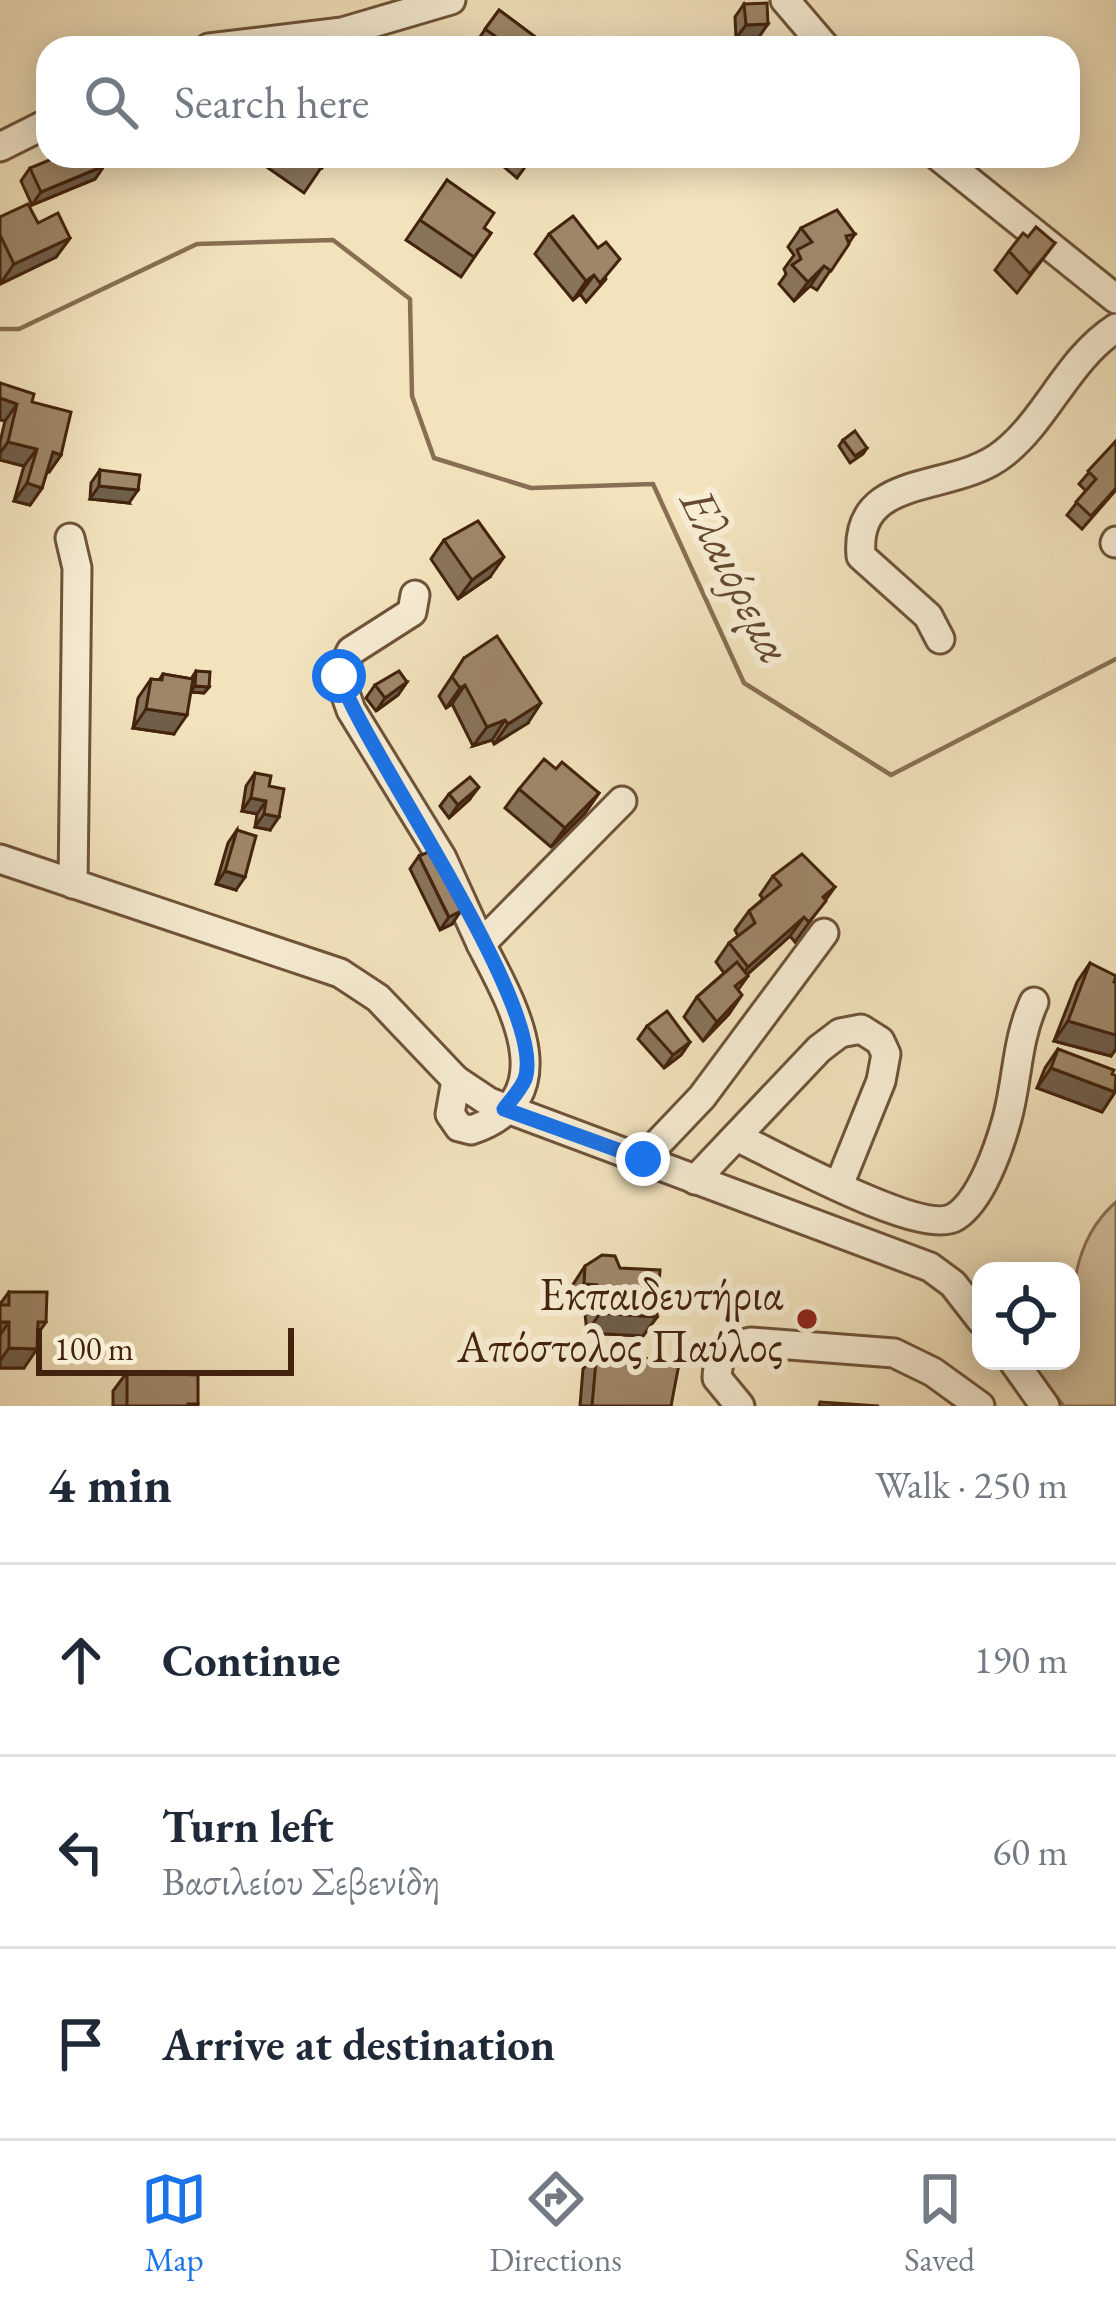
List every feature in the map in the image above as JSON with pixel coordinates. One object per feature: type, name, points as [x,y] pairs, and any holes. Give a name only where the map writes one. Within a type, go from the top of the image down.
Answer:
[{"type":"street","points":[[318,36],[397,20],[451,0]]},
{"type":"street","points":[[785,0],[816,36]]},
{"type":"street","points":[[0,147],[36,129]]},
{"type":"street","points":[[953,168],[1116,299]]},
{"type":"street","points":[[940,639],[920,607],[861,556],[862,520],[884,498],[953,478],[1003,455],[1068,375],[1116,328]]},
{"type":"street","points":[[70,538],[77,568],[74,884]]},
{"type":"street","points":[[415,595],[412,612],[351,651],[339,676],[351,710],[442,858],[520,1021],[526,1077],[504,1109]]},
{"type":"street","points":[[481,944],[622,801]]},
{"type":"street","points":[[0,859],[340,973],[406,1023],[456,1080],[504,1109],[930,1268],[953,1284],[972,1308]]},
{"type":"street","points":[[643,1159],[702,1096],[824,933]]},
{"type":"street","points":[[739,1138],[839,1185],[930,1220],[958,1215],[981,1181],[1003,1130],[1015,1053],[1034,1002]]},
{"type":"street","points":[[695,1180],[828,1041],[847,1031],[866,1031],[880,1041],[886,1063],[839,1185]]},
{"type":"street","points":[[740,1406],[717,1378],[718,1360],[728,1347],[751,1342],[894,1353],[933,1372],[980,1406]]},
{"type":"street","points":[[1019,1370],[1045,1406]]},
{"type":"shaded area","points":[[1116,1202],[1116,1406],[1064,1406],[1035,1370],[1080,1370],[1079,1262],[1101,1218]]},
{"type":"building","points":[[767,3],[768,24],[746,25],[744,4]]},
{"type":"building","points":[[499,10],[534,36],[495,36],[485,29]]},
{"type":"building","points":[[36,166],[99,168],[41,192],[30,168]]},
{"type":"building","points":[[447,180],[494,213],[484,228],[491,233],[474,257],[420,220]]},
{"type":"building","points":[[28,204],[38,223],[58,213],[70,238],[14,264],[0,235],[0,217]]},
{"type":"building","points":[[837,210],[855,234],[846,236],[849,244],[831,271],[824,266],[808,282],[792,265],[801,259],[797,250],[812,242],[801,228]]},
{"type":"building","points":[[573,216],[598,248],[606,242],[620,259],[600,283],[594,275],[586,281],[549,234]]},
{"type":"building","points":[[1036,227],[1055,243],[1030,274],[1009,251],[1023,233],[1028,237]]},
{"type":"building","points":[[0,383],[34,394],[32,402],[71,412],[61,455],[53,452],[42,488],[27,483],[37,449],[8,442],[17,404],[0,398]]},
{"type":"building","points":[[855,431],[867,448],[855,456],[843,440]]},
{"type":"building","points":[[1116,441],[1116,488],[1091,516],[1076,502],[1096,479],[1088,471]]},
{"type":"building","points":[[100,470],[140,475],[138,490],[99,486]]},
{"type":"building","points":[[478,521],[504,557],[472,580],[444,540]]},
{"type":"building","points":[[497,636],[541,703],[508,724],[505,720],[487,727],[465,685],[460,688],[452,677],[464,658]]},
{"type":"building","points":[[196,671],[210,672],[209,687],[195,686]]},
{"type":"building","points":[[399,671],[407,682],[385,698],[375,685]]},
{"type":"building","points":[[163,674],[193,679],[187,715],[146,709],[151,679],[162,680]]},
{"type":"building","points":[[544,759],[556,769],[562,762],[599,793],[565,828],[519,789]]},
{"type":"building","points":[[255,773],[271,776],[269,786],[284,789],[279,817],[264,814],[266,801],[251,798]]},
{"type":"building","points":[[470,777],[479,787],[458,805],[449,794]]},
{"type":"building","points":[[237,830],[256,836],[245,877],[225,871]]},
{"type":"building","points":[[433,850],[461,911],[449,917],[419,856]]},
{"type":"building","points":[[802,854],[835,887],[823,897],[826,901],[809,922],[804,917],[748,967],[729,943],[755,923],[749,911],[781,885],[773,876]]},
{"type":"building","points":[[737,962],[748,976],[735,986],[742,995],[717,1022],[697,997]]},
{"type":"building","points":[[1090,963],[1116,976],[1116,1035],[1068,1021]]},
{"type":"building","points":[[667,1011],[690,1042],[673,1055],[647,1026]]},
{"type":"building","points":[[1058,1049],[1114,1070],[1115,1092],[1051,1068]]},
{"type":"building","points":[[602,1255],[615,1256],[620,1268],[660,1270],[657,1317],[600,1313],[597,1285],[584,1284],[585,1266]]},
{"type":"building","points":[[9,1292],[47,1292],[46,1322],[38,1322],[37,1349],[9,1348],[9,1322],[0,1322],[0,1305],[9,1305]]},
{"type":"building","points":[[597,1350],[679,1364],[671,1406],[592,1406]]},
{"type":"building","points":[[127,1372],[198,1375],[198,1404],[127,1406]]},
{"type":"building","points":[[820,1402],[879,1406],[819,1406]]},
{"type":"waterway","name":"Ελαιόρεμα","points":[[0,329],[19,329],[197,244],[333,240],[410,299],[412,396],[434,458],[531,488],[653,484],[744,683],[891,775],[1116,659]]},
{"type":"place","name":"Εκπαιδευτήρια Απόστολος Παύλος","points":[[807,1319]]},
{"type":"route","points":[[339,676],[351,710],[442,858],[520,1021],[526,1077],[504,1109],[643,1159]]}]
